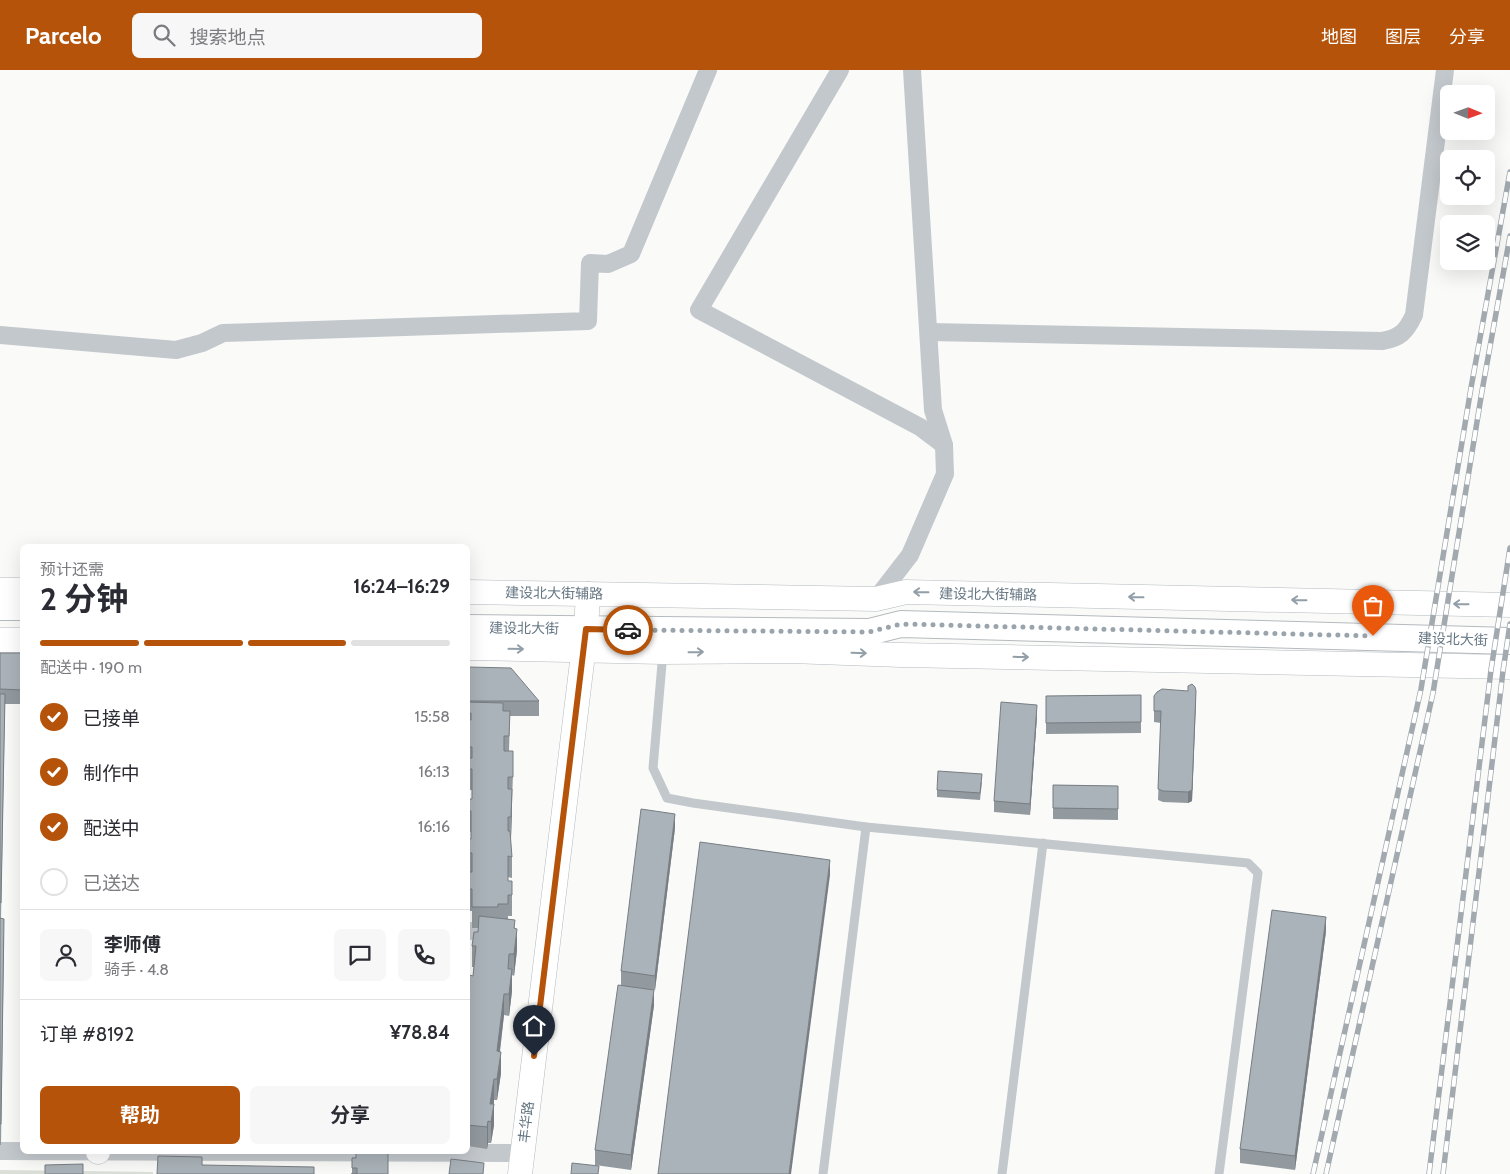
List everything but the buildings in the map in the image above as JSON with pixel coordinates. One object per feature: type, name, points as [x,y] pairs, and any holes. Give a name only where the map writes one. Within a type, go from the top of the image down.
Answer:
[{"type":"main road","points":[[0,607],[20,607]]},
{"type":"main road","points":[[470,612],[586,622]]},
{"type":"main road","points":[[0,621],[20,622]]},
{"type":"main road","name":"建设北大街","points":[[470,628],[586,622],[869,632],[901,624],[1510,641]]},
{"type":"street","points":[[0,335],[176,350],[202,343],[223,333],[588,321],[590,263],[608,264],[631,254],[708,70]]},
{"type":"street","points":[[840,70],[699,310],[920,427],[944,444]]},
{"type":"street","points":[[876,598],[910,555],[945,474],[944,444],[933,410],[912,70]]},
{"type":"street","points":[[929,332],[1382,341],[1397,338],[1409,327],[1414,315],[1445,70]]},
{"type":"street","points":[[0,590],[20,590]]},
{"type":"street","name":"建设北大街辅路","points":[[470,648],[586,622],[876,598],[906,592],[1510,605]]},
{"type":"street","name":"建设北大街辅路","points":[[470,593],[586,622],[663,652],[791,651],[901,655],[1510,667]]},
{"type":"street","name":"丰华路","points":[[521,1163],[586,622]]},
{"type":"street","points":[[0,640],[20,640]]},
{"type":"street","points":[[0,1151],[20,1151]]},
{"type":"street","points":[[175,1154],[521,1163]]},
{"type":"lane","points":[[663,652],[654,768],[667,798],[693,804],[866,827],[1248,863],[1258,873],[1219,1174]]},
{"type":"lane","points":[[823,1174],[866,827]]},
{"type":"lane","points":[[1002,1174],[1043,843]]},
{"type":"shaded area","points":[[0,1170],[153,1172],[153,1174],[0,1174]]},
{"type":"railway","points":[[1313,1174],[1421,689],[1471,388],[1510,172]]},
{"type":"railway","points":[[1326,1174],[1433,693],[1482,391],[1510,236]]},
{"type":"railway","points":[[1429,1174],[1491,670],[1510,548]]},
{"type":"railway","points":[[1443,1174],[1510,624]]},
{"type":"way so far","points":[[628,630],[869,632],[901,624],[1373,636]]},
{"type":"route","points":[[534,1056],[586,629],[628,630]]}]
